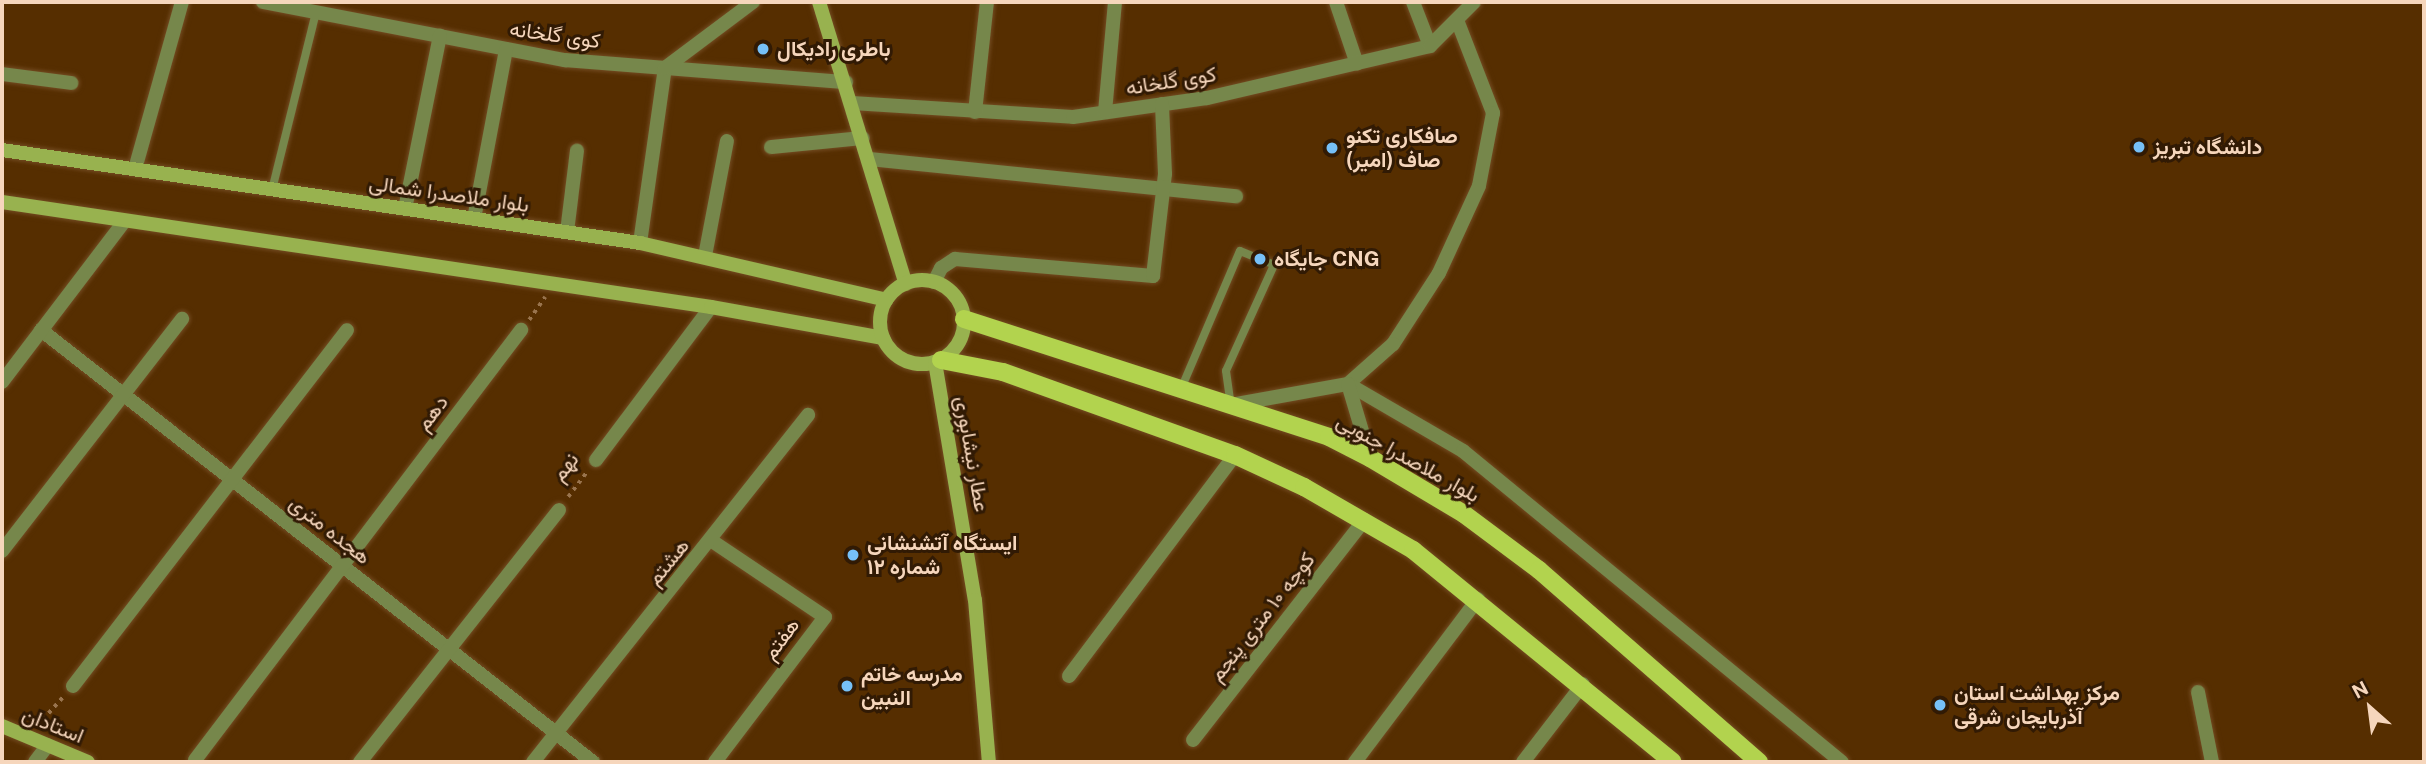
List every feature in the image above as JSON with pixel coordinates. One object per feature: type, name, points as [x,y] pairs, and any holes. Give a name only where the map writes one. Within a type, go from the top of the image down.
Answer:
[{"type":"main road","points":[[818,2],[846,82],[906,284]]},
{"type":"main road","name":"بلوار ملاصدرا شمالی","points":[[2,150],[640,243],[887,300]]},
{"type":"main road","points":[[2,202],[711,307],[883,338],[904,360],[938,361],[1003,372],[1235,455],[1364,520],[1478,599],[1583,684],[1673,762]]},
{"type":"main road","points":[[883,338],[881,318],[887,300],[906,284],[934,282],[954,295],[964,319],[958,345],[938,361]]},
{"type":"main road","name":"بلوار ملاصدرا جنوبی","points":[[964,319],[1329,437],[1370,458],[1453,507],[1539,570],[1759,762]]},
{"type":"main road","name":"عطار نیشابوری","points":[[938,361],[975,600],[989,762]]},
{"type":"main road","name":"استادان","points":[[2,726],[88,762]]},
{"type":"street","points":[[135,169],[182,2]]},
{"type":"street","name":"کوی گلخانه","points":[[263,2],[565,60],[846,82]]},
{"type":"street","points":[[640,243],[665,68],[753,2]]},
{"type":"street","points":[[975,112],[987,2]]},
{"type":"street","points":[[1105,113],[1115,2]]},
{"type":"street","points":[[1336,2],[1357,64]]},
{"type":"street","points":[[1413,2],[1430,46],[1475,2]]},
{"type":"street","points":[[1231,405],[1348,384],[1393,345],[1439,273],[1479,186],[1493,113],[1457,20]]},
{"type":"street","points":[[404,209],[440,36]]},
{"type":"street","name":"کوی گلخانه","points":[[852,103],[1073,117],[1162,104],[1357,64],[1430,46]]},
{"type":"street","points":[[474,219],[506,49]]},
{"type":"street","points":[[2,74],[71,83]]},
{"type":"street","points":[[934,282],[941,268],[955,259],[1153,276],[1164,189],[1162,104]]},
{"type":"street","points":[[771,147],[863,138]]},
{"type":"street","points":[[705,256],[727,141]]},
{"type":"street","points":[[567,232],[576,151]]},
{"type":"street","points":[[869,159],[1236,197]]},
{"type":"street","points":[[2,382],[124,222]]},
{"type":"street","name":"نهم","points":[[596,460],[711,307]]},
{"type":"street","points":[[2,551],[182,319]]},
{"type":"street","name":"هجده متری","points":[[41,330],[593,762]]},
{"type":"street","points":[[73,686],[230,478],[347,330]]},
{"type":"street","name":"دهم","points":[[195,760],[522,330]]},
{"type":"street","points":[[1348,384],[1370,458]]},
{"type":"street","points":[[1348,384],[1463,451],[1843,762]]},
{"type":"street","name":"هشتم","points":[[533,762],[712,541],[807,415]]},
{"type":"street","points":[[1069,676],[1235,455]]},
{"type":"street","name":"نهم","points":[[360,762],[559,510]]},
{"type":"street","name":"کوچه ۱۰ متری پنجم","points":[[1193,740],[1364,520]]},
{"type":"street","name":"هفتم","points":[[712,541],[825,617],[715,762]]},
{"type":"street","points":[[1355,762],[1478,599]]},
{"type":"street","points":[[1523,762],[1583,684]]},
{"type":"street","points":[[2197,692],[2212,762]]},
{"type":"street","points":[[35,762],[48,745]]},
{"type":"lane","points":[[272,190],[316,12]]},
{"type":"lane","points":[[1181,389],[1240,251],[1274,265],[1226,371],[1231,405]]},
{"type":"path","points":[[522,330],[554,284]]},
{"type":"path","name":"نهم","points":[[559,510],[596,460]]},
{"type":"path","points":[[28,737],[73,686]]},
{"type":"place","name":"باطری رادیکال","points":[[763,49]]},
{"type":"place","name":"دانشگاه تبریز","points":[[2139,147]]},
{"type":"place","name":"صافکاری تکنو صاف (امیر)","points":[[1332,148]]},
{"type":"place","name":"جایگاه CNG","points":[[1260,259]]},
{"type":"place","name":"ایستگاه آتشنشانی شماره ۱۲","points":[[853,555]]},
{"type":"place","name":"مدرسه خاتم النبین","points":[[847,686]]},
{"type":"place","name":"مرکز بهداشت استان آذربایجان شرقی","points":[[1940,705]]}]
